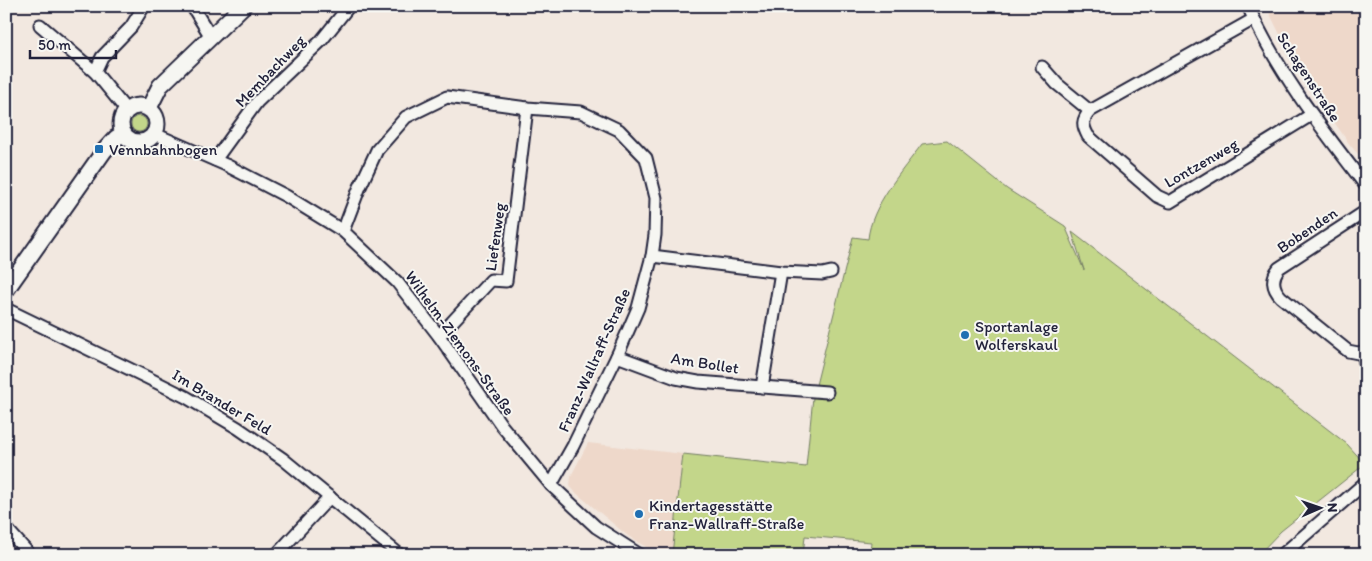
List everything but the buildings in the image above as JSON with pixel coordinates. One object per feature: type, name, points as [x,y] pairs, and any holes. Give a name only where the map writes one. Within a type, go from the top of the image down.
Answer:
[{"type":"street","points":[[95,72],[102,57],[131,27],[144,6]]},
{"type":"street","points":[[192,6],[211,37]]},
{"type":"street","points":[[148,108],[160,86],[243,6]]},
{"type":"street","name":"Membachweg","points":[[215,160],[258,102],[321,41],[349,6]]},
{"type":"street","name":"Schagenstraße","points":[[1248,6],[1277,62],[1312,116],[1366,186]]},
{"type":"street","points":[[1042,67],[1057,84],[1090,111],[1254,19]]},
{"type":"street","points":[[40,25],[95,72],[127,111]]},
{"type":"street","name":"Franz-Wallraff-Straße","points":[[343,231],[359,189],[377,150],[406,117],[447,97],[527,108],[581,112],[619,130],[646,158],[656,198],[655,235],[652,256],[638,308],[574,446],[552,485]]},
{"type":"street","points":[[137,106],[148,108],[155,114],[157,122],[155,134],[150,140],[140,143],[130,140],[123,134],[122,117],[127,111],[137,106]]},
{"type":"street","name":"Liefenweg","points":[[439,336],[491,280],[506,281],[527,108]]},
{"type":"street","name":"Lontzenweg","points":[[1090,111],[1084,118],[1082,126],[1088,136],[1158,196],[1170,202],[1312,116]]},
{"type":"street","points":[[6,290],[104,151],[116,138],[123,134]]},
{"type":"street","name":"Wilhelm-Ziemons-Straße","points":[[155,134],[215,160],[286,196],[343,231],[397,282],[439,336],[502,426],[552,485],[596,527],[640,555]]},
{"type":"street","name":"Bobenden","points":[[1366,211],[1279,268],[1274,275],[1273,282],[1276,292],[1281,297],[1343,348],[1353,353],[1364,352],[1366,369]]},
{"type":"street","points":[[652,256],[781,272],[822,274],[831,272]]},
{"type":"street","points":[[762,387],[781,272]]},
{"type":"street","name":"Im Brander Feld","points":[[6,309],[191,400],[238,428],[283,459],[400,555]]},
{"type":"street","name":"Am Bollet","points":[[617,356],[676,378],[714,384],[827,392]]},
{"type":"street","points":[[1282,555],[1366,482]]},
{"type":"street","points":[[276,555],[330,497]]},
{"type":"street","points":[[6,528],[30,555]]},
{"type":"shaded area","points":[[1266,6],[1366,6],[1366,163],[1350,145],[1295,65]]},
{"type":"shaded area","name":"Kindertagesstätte Franz-Wallraff-Straße","points":[[588,443],[683,454],[672,555],[659,555],[628,536],[570,486],[571,476]]},
{"type":"green space","points":[[139,116],[147,124],[139,132],[131,124]]},
{"type":"green space","name":"Sportanlage Wolferskaul","points":[[947,141],[1007,189],[1065,226],[1084,270],[1072,232],[1347,444],[1365,464],[1281,531],[1258,555],[875,555],[870,554],[871,542],[805,536],[803,555],[672,555],[683,454],[806,467],[813,397],[853,237],[868,239],[870,227],[881,202],[922,144]]},
{"type":"place","name":"Vennbahnbogen","points":[[99,149]]},
{"type":"place","name":"Sportanlage Wolferskaul","points":[[965,335]]},
{"type":"place","name":"Kindertagesstätte Franz-Wallraff-Straße","points":[[639,514]]}]
